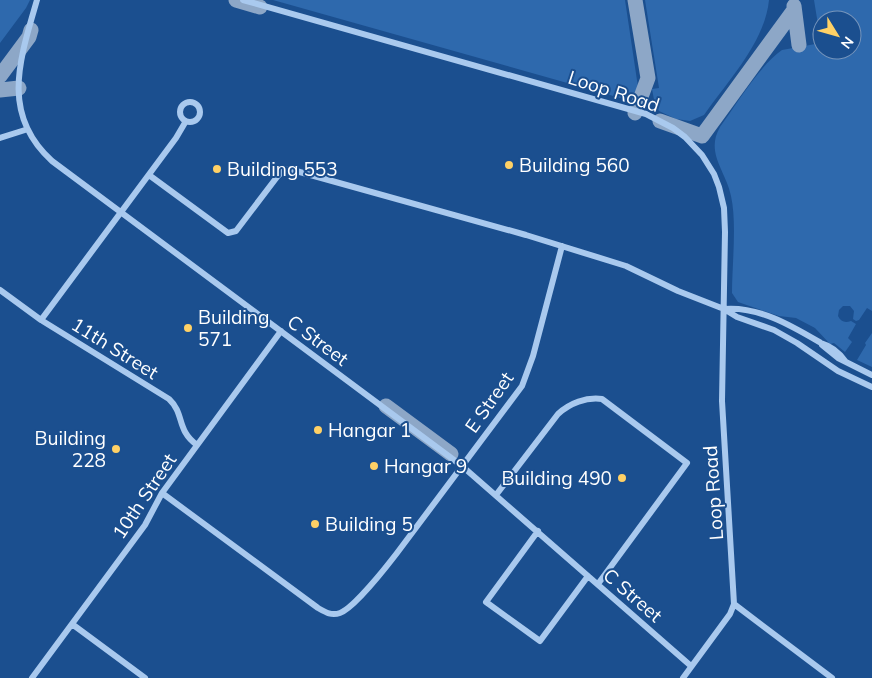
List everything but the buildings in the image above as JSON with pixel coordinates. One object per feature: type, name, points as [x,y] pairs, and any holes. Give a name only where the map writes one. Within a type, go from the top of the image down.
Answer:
[{"type":"street","name":"C Street","points":[[37,0],[16,88],[19,114],[32,142],[45,155],[121,213],[462,466],[691,666]]},
{"type":"street","name":"Loop Road","points":[[243,0],[646,114],[673,128],[691,143],[705,160],[714,174],[722,198],[725,226],[722,408],[734,604]]},
{"type":"street","points":[[42,320],[178,135],[186,121]]},
{"type":"street","points":[[0,138],[25,130]]},
{"type":"street","points":[[149,175],[228,232],[236,232],[277,177],[283,171],[289,169],[562,246],[626,266],[678,291],[724,309],[737,317],[760,324],[786,336],[838,371],[872,387]]},
{"type":"street","name":"E Street","points":[[162,493],[318,608],[336,614],[348,608],[387,566],[526,378],[562,246]]},
{"type":"street","name":"11th Street","points":[[0,290],[42,320],[169,399],[175,406],[185,434],[197,445]]},
{"type":"street","points":[[724,309],[738,308],[777,319],[832,348],[841,354],[845,361],[872,376]]},
{"type":"street","name":"10th Street","points":[[32,678],[145,525],[162,493],[281,332]]},
{"type":"street","points":[[496,495],[558,414],[568,406],[587,399],[602,400],[687,463],[598,584]]},
{"type":"street","points":[[538,531],[486,602],[540,641],[588,576]]},
{"type":"street","points":[[683,678],[730,614],[734,604],[832,678]]},
{"type":"street","points":[[72,624],[145,678]]},
{"type":"shaded area","points":[[0,0],[30,0],[0,43]]},
{"type":"shaded area","points":[[273,0],[625,0],[638,87],[633,96],[624,99]]},
{"type":"shaded area","points":[[645,0],[769,0],[761,31],[753,46],[704,115],[690,121],[676,119],[659,111],[655,105],[652,89],[659,88]]},
{"type":"shaded area","points":[[814,0],[872,0],[872,311],[867,308],[859,320],[856,321],[853,319],[854,311],[850,306],[843,306],[839,310],[838,316],[842,321],[851,321],[856,324],[848,338],[852,342],[845,352],[834,343],[830,344],[815,328],[796,318],[779,316],[738,302],[732,293],[733,207],[716,154],[716,136],[720,127],[757,75],[782,50],[812,45],[812,60],[862,60],[862,10],[816,10]]},
{"type":"shaded area","points":[[872,333],[872,367],[857,360]]},
{"type":"taxiway","points":[[236,0],[260,7]]},
{"type":"taxiway","points":[[635,0],[648,78],[635,113]]},
{"type":"taxiway","points":[[794,6],[799,45]]},
{"type":"taxiway","points":[[660,121],[702,136],[794,10]]},
{"type":"taxiway","points":[[0,76],[29,37],[31,30]]},
{"type":"taxiway","points":[[0,90],[19,88]]},
{"type":"taxiway","points":[[386,406],[451,454]]},
{"type":"place","name":"Building 560","points":[[509,165]]},
{"type":"place","name":"Building 553","points":[[217,169]]},
{"type":"place","name":"Building 571","points":[[188,328]]},
{"type":"place","name":"Hangar 1","points":[[318,430]]},
{"type":"place","name":"Building 228","points":[[116,449]]},
{"type":"place","name":"Hangar 9","points":[[374,466]]},
{"type":"place","name":"Building 490","points":[[622,478]]},
{"type":"place","name":"Building 5","points":[[315,524]]}]
